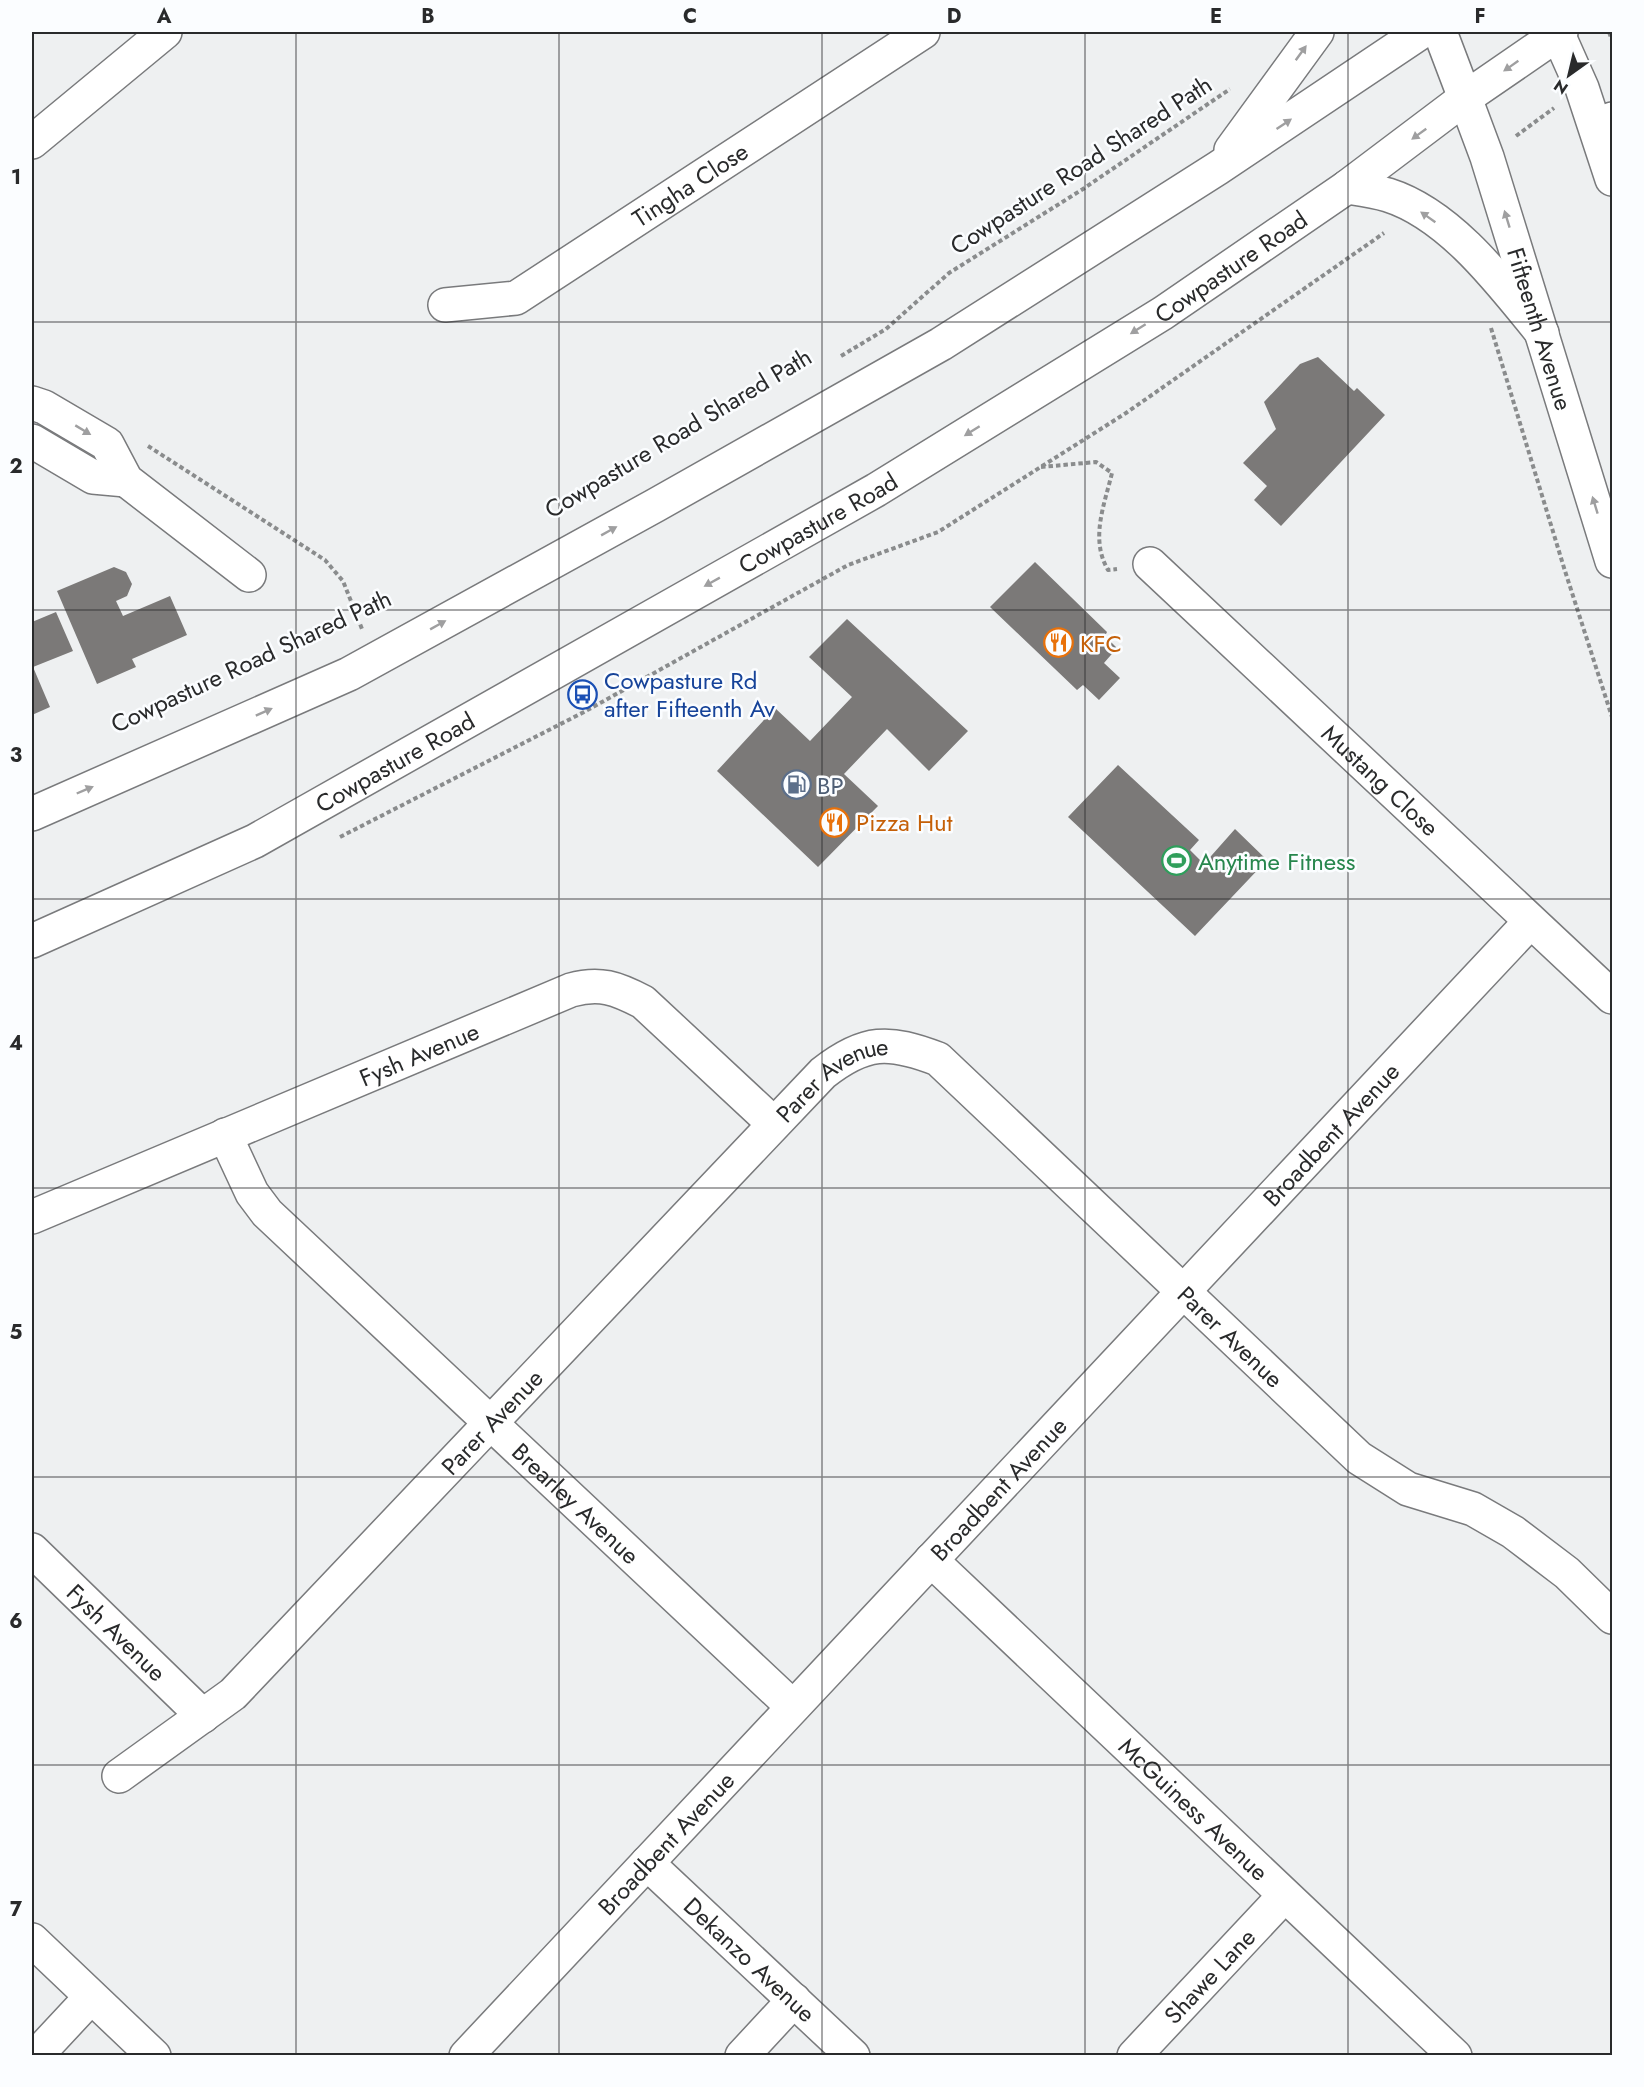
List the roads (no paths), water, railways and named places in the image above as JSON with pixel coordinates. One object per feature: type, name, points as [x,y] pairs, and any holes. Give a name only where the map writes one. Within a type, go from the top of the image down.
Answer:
[{"type":"street","points":[[32,142],[165,32]]},
{"type":"street","points":[[1218,168],[1317,32]]},
{"type":"street","points":[[32,814],[349,674],[941,344],[1218,168],[1421,32]]},
{"type":"street","name":"Fifteenth Avenue","points":[[1440,32],[1487,157],[1612,561]]},
{"type":"street","points":[[1558,32],[1582,88],[1607,132],[1612,179]]},
{"type":"street","name":"Cowpasture Road","points":[[32,941],[255,841],[876,490],[1163,313],[1347,187],[1465,98],[1558,32]]},
{"type":"street","name":"Tingha Close","points":[[445,305],[516,298],[914,34]]},
{"type":"street","points":[[1347,187],[1389,196],[1424,213],[1477,255],[1542,333]]},
{"type":"street","points":[[32,403],[44,407],[106,444],[126,480],[249,575]]},
{"type":"street","points":[[32,441],[93,477],[126,480]]},
{"type":"street","name":"Mustang Close","points":[[1150,564],[1612,997]]},
{"type":"street","name":"Broadbent Avenue","points":[[466,2055],[1530,922]]},
{"type":"street","name":"Fysh Avenue","points":[[32,1216],[571,990],[590,985],[619,989],[643,1002],[774,1124]]},
{"type":"street","name":"Parer Avenue","points":[[119,1776],[234,1694],[823,1073],[846,1056],[875,1046],[907,1047],[938,1059],[1359,1458],[1408,1489],[1473,1509],[1513,1532],[1567,1574],[1612,1617]]},
{"type":"street","name":"Brearley Avenue","points":[[225,1135],[252,1193],[267,1213],[793,1707]]},
{"type":"street","name":"Fysh Avenue","points":[[32,1550],[203,1716]]},
{"type":"street","name":"McGuiness Avenue","points":[[931,1560],[1284,1896],[1436,2049]]},
{"type":"street","name":"Dekanzo Avenue","points":[[647,1863],[853,2055]]},
{"type":"street","name":"Shawe Lane","points":[[1134,2055],[1284,1896]]},
{"type":"street","points":[[32,1940],[154,2055]]},
{"type":"street","points":[[36,2055],[91,1997]]},
{"type":"street","points":[[742,2055],[794,2000]]},
{"type":"place","name":"KFC","points":[[1059,643]]},
{"type":"place","name":"Cowpasture Rd after Fifteenth Av","points":[[583,694]]},
{"type":"place","name":"BP","points":[[796,785]]},
{"type":"place","name":"Pizza Hut","points":[[835,822]]},
{"type":"place","name":"Anytime Fitness","points":[[1177,861]]}]
